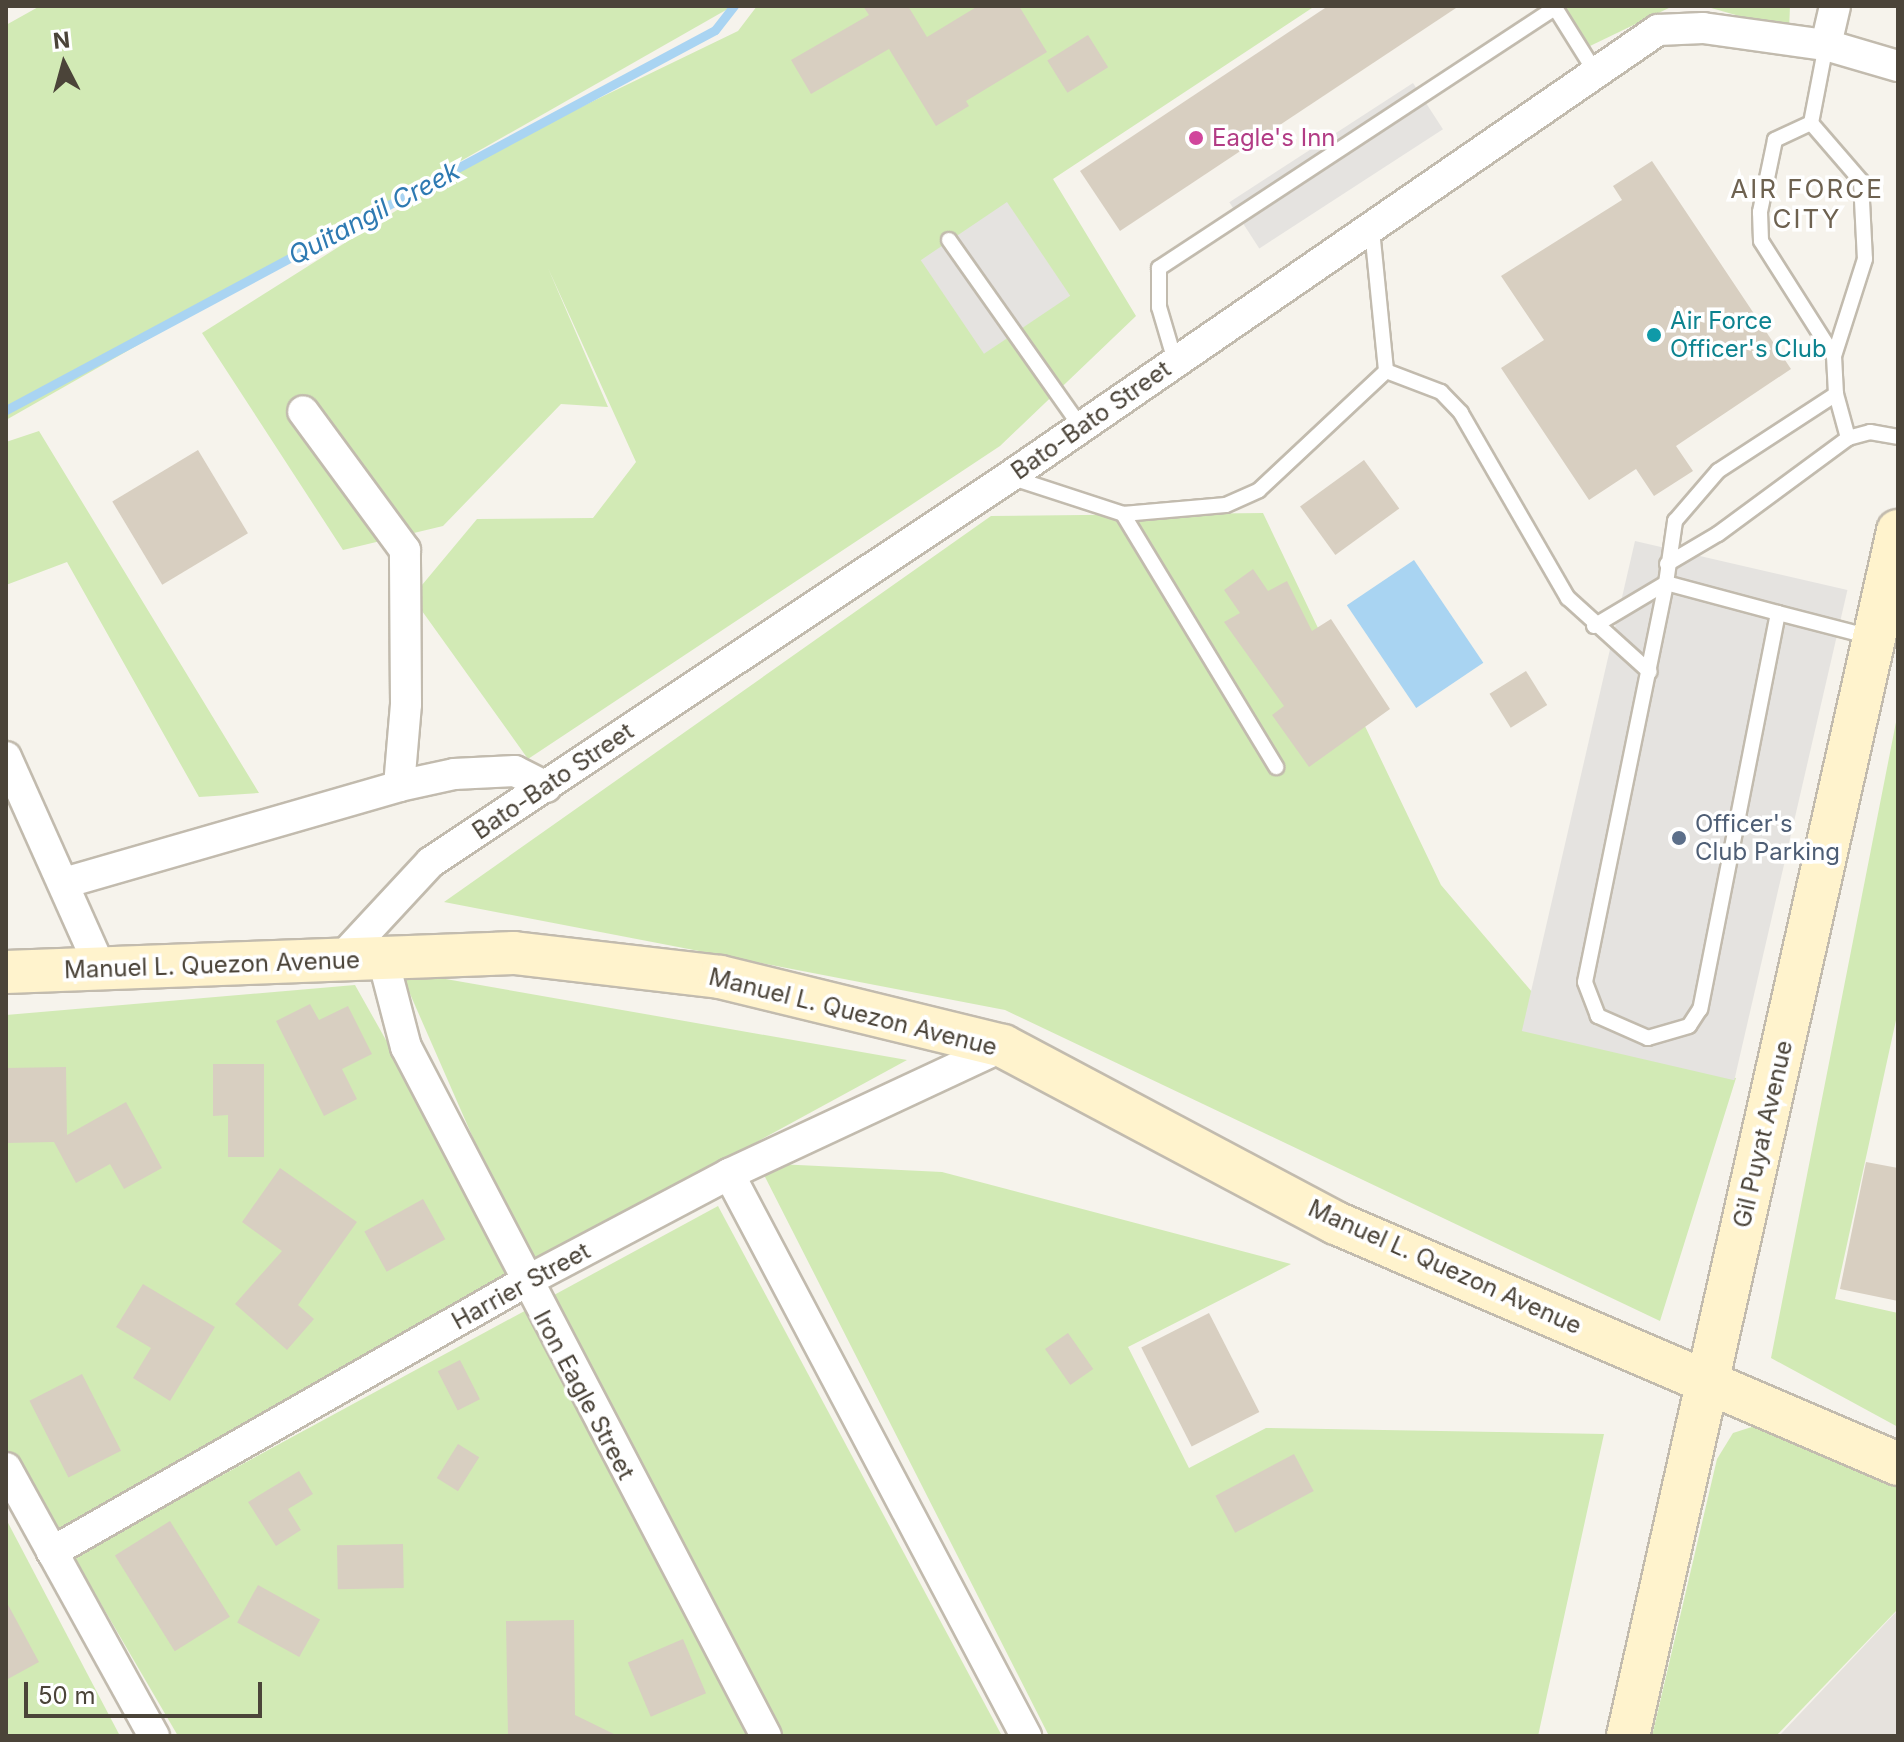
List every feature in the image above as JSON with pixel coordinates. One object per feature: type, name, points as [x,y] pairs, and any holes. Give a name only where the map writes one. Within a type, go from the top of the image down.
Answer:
[{"type":"street","points":[[1826,45],[1835,6]]},
{"type":"street","name":"Bato-Bato Street","points":[[337,963],[431,862],[1009,477],[1175,361],[1372,230],[1594,70],[1658,30],[1703,28],[1826,45],[1898,66]]},
{"type":"street","points":[[303,411],[405,550],[406,704],[399,786]]},
{"type":"street","name":"Gil Puyat Avenue","points":[[1628,1736],[1898,531]]},
{"type":"street","points":[[6,757],[102,972]]},
{"type":"street","points":[[64,883],[399,786],[454,774],[515,771],[546,787]]},
{"type":"street","name":"Manuel L. Quezon Avenue","points":[[6,972],[102,972],[514,953],[720,977],[1003,1046],[1336,1223],[1898,1464]]},
{"type":"street","name":"Iron Eagle Street","points":[[383,959],[406,1047],[525,1282],[766,1736]]},
{"type":"street","name":"Harrier Street","points":[[52,1552],[525,1282],[729,1174],[1003,1046]]},
{"type":"street","points":[[729,1174],[1026,1736]]},
{"type":"street","points":[[6,1468],[154,1736]]},
{"type":"lane","points":[[1175,361],[1159,307],[1159,268],[1555,7],[1594,70]]},
{"type":"lane","points":[[1811,123],[1826,45]]},
{"type":"lane","points":[[1811,123],[1775,140],[1760,212],[1761,241],[1834,356]]},
{"type":"lane","points":[[1811,123],[1861,181],[1865,259],[1834,356],[1836,394],[1848,438]]},
{"type":"lane","points":[[1372,230],[1386,371]]},
{"type":"lane","points":[[949,240],[1080,426]]},
{"type":"lane","points":[[1009,477],[1123,514],[1226,505],[1259,490],[1386,371]]},
{"type":"lane","points":[[1386,371],[1441,392],[1461,413],[1568,598],[1594,626],[1650,672]]},
{"type":"lane","points":[[1778,613],[1700,1009],[1689,1026],[1648,1038],[1598,1016],[1585,982],[1650,672],[1675,521],[1718,471],[1836,394]]},
{"type":"lane","points":[[1667,564],[1718,534],[1848,438],[1870,432],[1898,437]]},
{"type":"lane","points":[[1123,514],[1276,767]]},
{"type":"lane","points":[[1594,626],[1666,583],[1874,637]]},
{"type":"shaded area","points":[[1413,83],[1443,129],[1259,248],[1229,202]]},
{"type":"shaded area","points":[[1007,202],[1070,296],[984,354],[921,260]]},
{"type":"shaded area","name":"Officer's Club Parking","points":[[1635,541],[1847,590],[1734,1080],[1522,1031]]},
{"type":"shaded area","points":[[1898,1610],[1898,1736],[1779,1736]]},
{"type":"green space","points":[[40,6],[733,6],[6,420],[6,25]]},
{"type":"green space","points":[[757,6],[1315,6],[1053,179],[1136,316],[1000,446],[528,759],[412,597],[477,519],[593,518],[636,462],[548,268],[608,407],[561,404],[443,526],[343,550],[202,333],[494,149],[738,31]]},
{"type":"green space","points":[[1562,6],[1673,6],[1590,46]]},
{"type":"green space","points":[[1704,6],[1790,6],[1789,30]]},
{"type":"green space","points":[[39,431],[259,793],[199,797],[67,562],[6,585],[6,442]]},
{"type":"green space","points":[[1263,513],[1441,885],[1532,992],[1523,1030],[1736,1078],[1660,1321],[1005,1010],[444,902],[991,516]]},
{"type":"green space","points":[[1898,712],[1898,1011],[1835,1299],[1898,1313],[1898,1427],[1771,1358]]},
{"type":"green space","points":[[400,971],[907,1060],[529,1266]]},
{"type":"green space","points":[[355,985],[523,1284],[40,1555],[6,1484],[6,1015]]},
{"type":"green space","points":[[758,1163],[942,1172],[1291,1264],[1128,1347],[1189,1468],[1266,1428],[1604,1434],[1538,1736],[1049,1736]]},
{"type":"green space","points":[[718,1206],[1002,1736],[178,1736],[73,1556]]},
{"type":"green space","points":[[1761,1424],[1778,1427],[1898,1486],[1898,1609],[1776,1736],[1652,1736],[1717,1459],[1733,1433]]},
{"type":"green space","points":[[6,1519],[120,1736],[6,1736]]},
{"type":"water","points":[[1414,560],[1483,663],[1416,708],[1347,605]]},
{"type":"building","points":[[863,6],[908,6],[927,37],[978,6],[1019,6],[1047,52],[966,101],[969,106],[936,126],[889,49],[811,94],[791,60],[869,15]]},
{"type":"building","name":"Eagle's Inn","points":[[1328,6],[1459,6],[1120,231],[1080,171]]},
{"type":"building","points":[[1088,35],[1108,67],[1067,93],[1047,60]]},
{"type":"building","name":"Air Force Officer's Club","points":[[1652,161],[1791,369],[1676,446],[1693,471],[1654,496],[1636,469],[1589,500],[1501,368],[1544,340],[1501,276],[1622,200],[1613,186]]},
{"type":"building","points":[[198,450],[248,533],[162,585],[112,502]]},
{"type":"building","points":[[1364,460],[1399,509],[1335,555],[1300,506]]},
{"type":"building","points":[[1253,569],[1268,591],[1287,581],[1312,631],[1331,619],[1390,709],[1309,767],[1272,715],[1284,706],[1224,622],[1240,613],[1224,590]]},
{"type":"building","points":[[1526,671],[1547,705],[1511,728],[1490,694]]},
{"type":"building","points":[[310,1004],[319,1020],[348,1006],[372,1054],[342,1069],[357,1099],[324,1116],[276,1021]]},
{"type":"building","points":[[213,1064],[264,1064],[264,1157],[228,1157],[228,1115],[213,1116]]},
{"type":"building","points":[[66,1067],[67,1135],[126,1102],[162,1168],[124,1189],[110,1164],[76,1183],[54,1142],[6,1143],[6,1068]]},
{"type":"building","points":[[1866,1162],[1898,1168],[1898,1301],[1840,1289]]},
{"type":"building","points":[[280,1168],[357,1222],[298,1305],[314,1319],[287,1350],[235,1304],[282,1251],[242,1222]]},
{"type":"building","points":[[423,1199],[445,1239],[387,1272],[364,1231]]},
{"type":"building","points":[[143,1284],[215,1327],[170,1401],[133,1378],[151,1348],[116,1327]]},
{"type":"building","points":[[1209,1313],[1259,1412],[1192,1446],[1141,1348]]},
{"type":"building","points":[[1068,1333],[1093,1369],[1070,1385],[1045,1349]]},
{"type":"building","points":[[460,1360],[480,1399],[458,1411],[438,1371]]},
{"type":"building","points":[[82,1374],[121,1451],[68,1477],[29,1401]]},
{"type":"building","points":[[458,1444],[479,1457],[458,1491],[437,1478]]},
{"type":"building","points":[[1294,1454],[1314,1491],[1235,1533],[1215,1496]]},
{"type":"building","points":[[299,1471],[313,1494],[288,1509],[301,1530],[276,1546],[248,1502]]},
{"type":"building","points":[[170,1521],[230,1617],[175,1651],[115,1555]]},
{"type":"building","points":[[403,1544],[404,1588],[338,1589],[337,1545]]},
{"type":"building","points":[[258,1585],[320,1619],[299,1657],[237,1623]]},
{"type":"building","points":[[6,1601],[39,1662],[6,1680]]},
{"type":"building","points":[[574,1620],[575,1715],[618,1736],[508,1736],[506,1621]]},
{"type":"building","points":[[683,1639],[706,1693],[651,1717],[628,1662]]},
{"type":"waterway","name":"Quitangil Creek","points":[[6,410],[715,30],[734,6]]},
{"type":"place","name":"Eagle's Inn","points":[[1196,138]]},
{"type":"place","name":"Air Force Officer's Club","points":[[1654,335]]},
{"type":"place","name":"Officer's Club Parking","points":[[1679,838]]},
{"type":"district","name":"AIR FORCE CITY","points":[[1807,204]]}]
